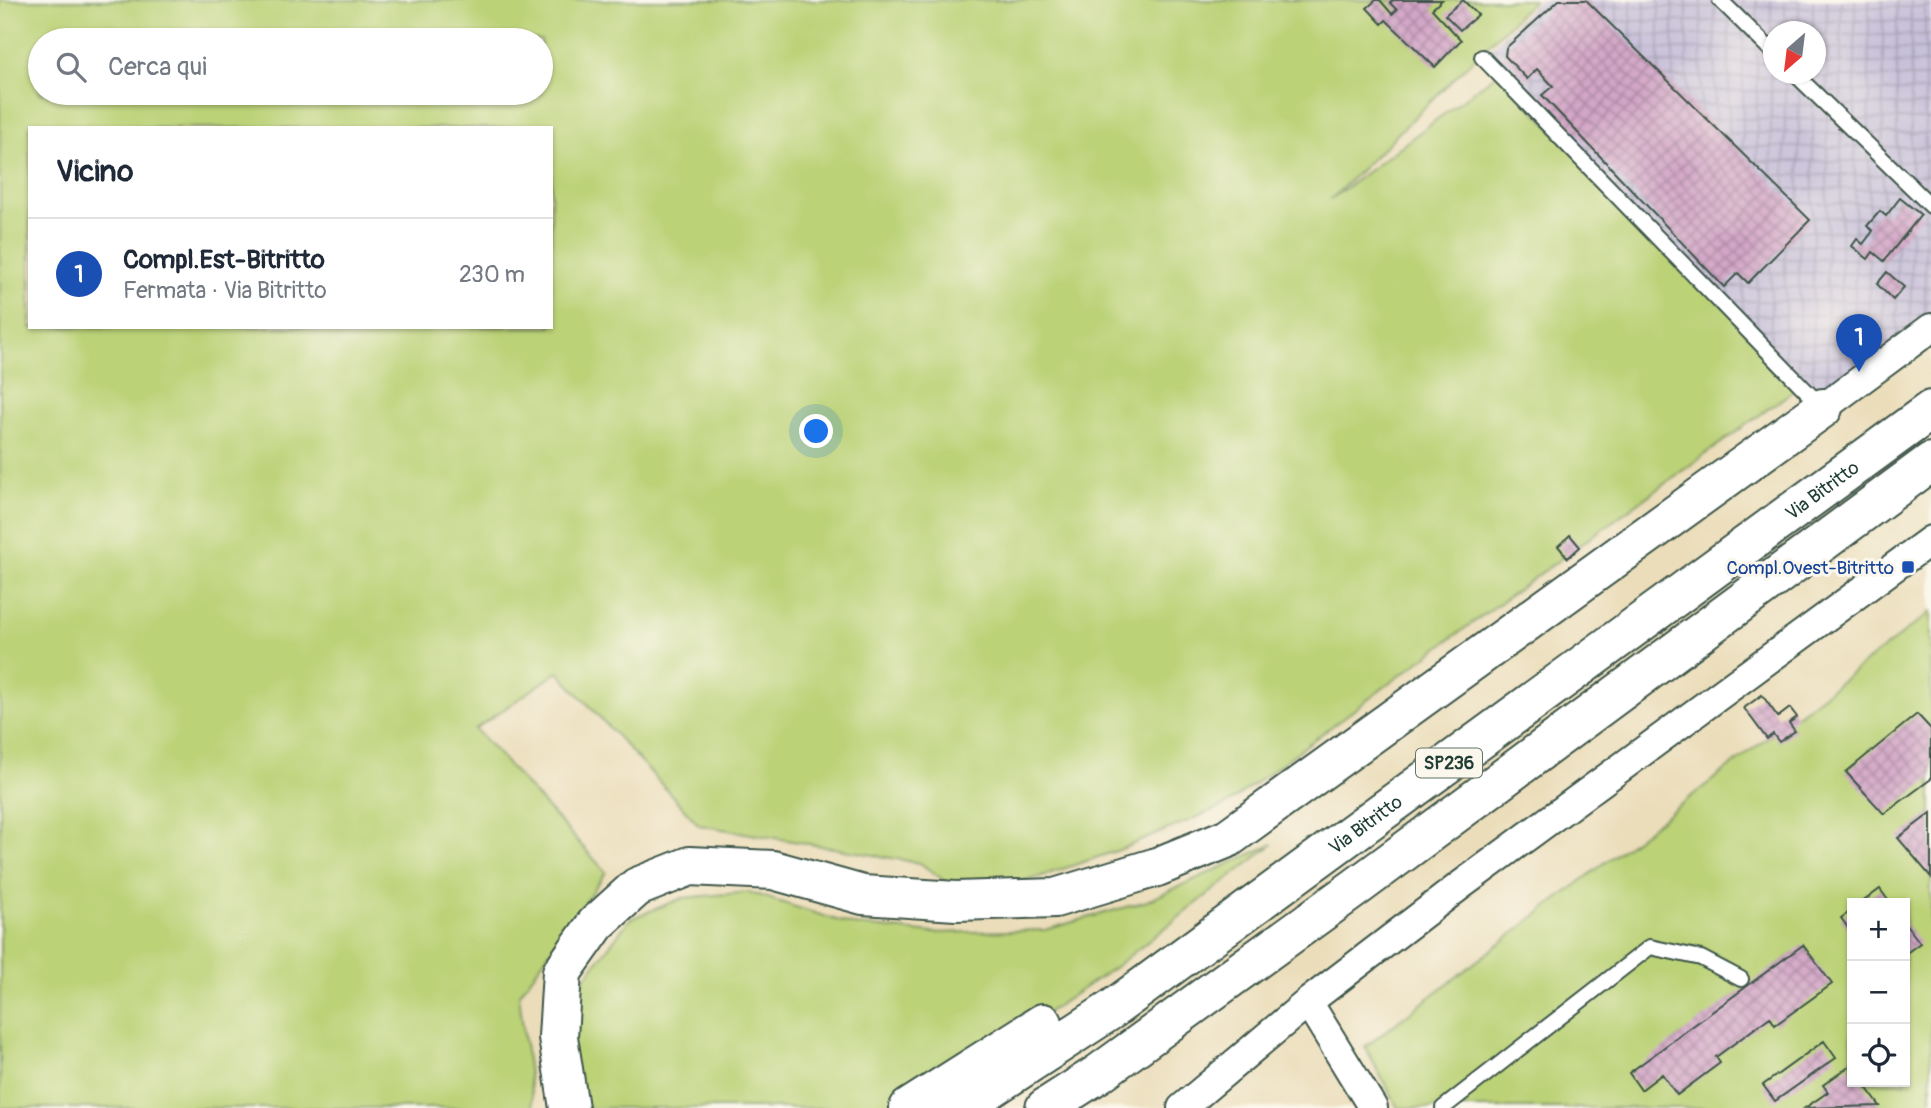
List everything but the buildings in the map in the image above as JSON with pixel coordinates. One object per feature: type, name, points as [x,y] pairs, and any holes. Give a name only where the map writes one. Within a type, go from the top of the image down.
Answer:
[{"type":"highway","points":[[571,1102],[558,1037],[562,972],[596,924],[637,887],[690,866],[773,870],[863,895],[956,901],[1055,898],[1157,867],[1228,838],[1823,408]]},
{"type":"highway","name":"Via Bitritto","points":[[961,1108],[1111,1010],[1931,410]]},
{"type":"highway","name":"SP236","points":[[1045,1108],[1098,1074],[1355,888],[1931,462]]},
{"type":"highway","points":[[909,1108],[1079,1000],[1244,912]]},
{"type":"street","points":[[1823,408],[1931,328]]},
{"type":"street","points":[[1182,1108],[1308,1002],[1461,885],[1931,540]]},
{"type":"street","points":[[1308,1002],[1373,1108]]},
{"type":"lane","points":[[1720,0],[1763,42]]},
{"type":"lane","points":[[1482,57],[1823,408]]},
{"type":"lane","points":[[1805,84],[1931,206]]},
{"type":"lane","points":[[1443,1108],[1650,947],[1701,958],[1741,979]]},
{"type":"shaded area","points":[[1539,0],[1931,0],[1931,328],[1823,408],[1482,57]]},
{"type":"green space","points":[[0,0],[1534,0],[1330,200],[1498,73],[1801,385],[1226,805],[1119,850],[1033,879],[957,890],[920,863],[699,825],[558,672],[475,729],[606,872],[519,995],[533,1108],[0,1108]]},
{"type":"green space","points":[[1931,612],[1931,1108],[1398,1108],[1365,1047]]},
{"type":"green space","points":[[1273,844],[1115,967],[906,1108],[578,1108],[558,1037],[581,983],[630,919],[683,898],[749,892],[852,925],[933,933],[1045,930],[1147,901]]},
{"type":"place","name":"Compl.Est-Bitritto","points":[[1859,372]]},
{"type":"place","name":"Compl.Ovest-Bitritto","points":[[1908,567]]}]
